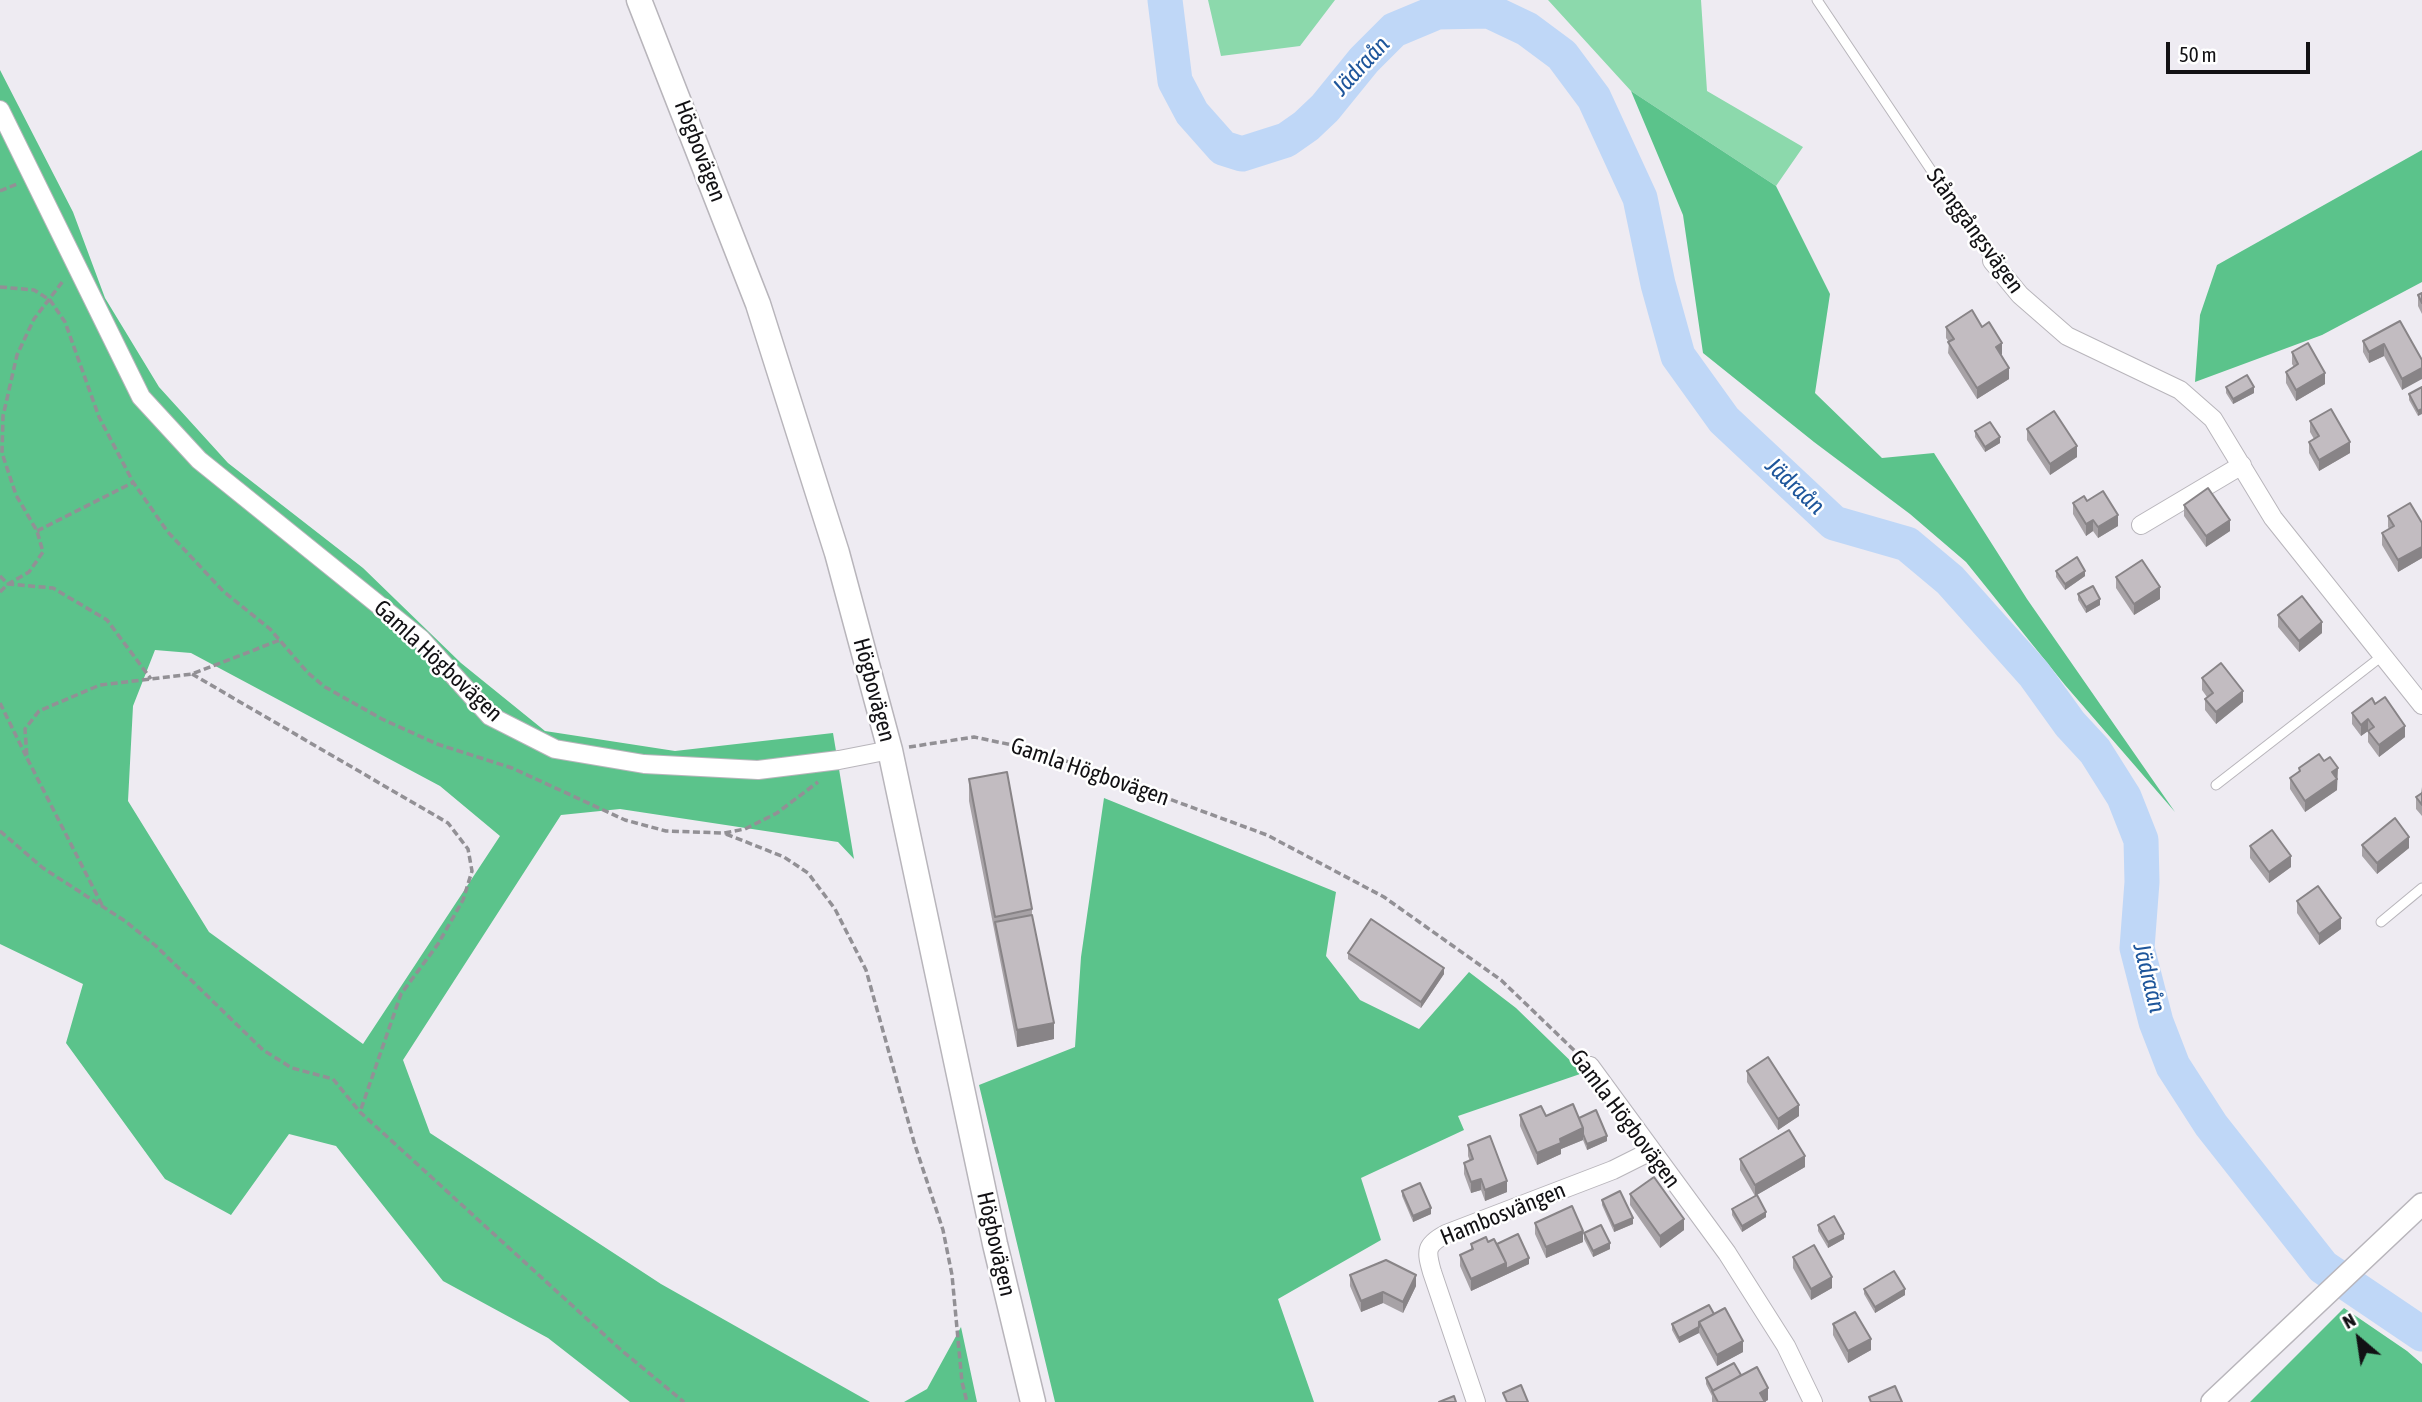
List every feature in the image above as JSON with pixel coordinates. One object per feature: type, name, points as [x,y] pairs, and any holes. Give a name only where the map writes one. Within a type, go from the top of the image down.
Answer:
[{"type":"main road","name":"Högbovägen","points":[[639,0],[758,304],[837,554],[890,750],[995,1244],[1033,1402]]},
{"type":"street","name":"Gamla Högbovägen","points":[[0,110],[141,397],[199,460],[421,639],[490,716],[555,749],[644,764],[758,770],[839,760],[890,750]]},
{"type":"street","name":"Stånggångsvägen","points":[[1992,261],[2020,295],[2067,336],[2180,390],[2213,419],[2273,518],[2422,705]]},
{"type":"street","points":[[2141,525],[2242,465]]},
{"type":"street","name":"Gamla Högbovägen","points":[[1590,1066],[1727,1253],[1786,1346],[1813,1402]]},
{"type":"street","name":"Hambosvängen","points":[[1476,1402],[1427,1256],[1429,1247],[1434,1240],[1446,1234],[1613,1170],[1651,1151]]},
{"type":"street","points":[[2212,1402],[2422,1204]]},
{"type":"lane","name":"Stånggångsvägen","points":[[1817,0],[1992,261]]},
{"type":"lane","points":[[2216,785],[2382,656]]},
{"type":"lane","points":[[2381,922],[2422,888]]},
{"type":"path","points":[[0,288],[34,290],[50,300],[65,322],[99,417],[133,482],[167,531],[223,591],[270,629],[308,673],[325,687],[382,719],[437,744],[512,768],[625,820],[666,831],[724,833],[745,829],[777,813],[819,782],[839,760]]},
{"type":"path","points":[[0,592],[29,572],[43,552],[37,531],[16,495],[2,453],[3,416],[17,355],[34,319],[50,300]]},
{"type":"path","points":[[37,531],[133,482]]},
{"type":"path","points":[[0,576],[8,584],[53,588],[107,620],[151,679]]},
{"type":"path","points":[[27,758],[25,729],[39,711],[100,685],[191,674],[280,640]]},
{"type":"path","points":[[191,674],[448,823],[468,849],[472,871],[464,900],[438,944],[401,994],[360,1112]]},
{"type":"path","points":[[0,703],[103,906]]},
{"type":"path","name":"Gamla Högbovägen","points":[[890,750],[974,737],[994,740],[1036,750],[1267,835],[1384,897],[1501,980],[1590,1066]]},
{"type":"path","points":[[0,831],[43,868],[125,921],[156,946],[263,1050],[292,1068],[333,1079],[360,1112],[621,1350],[684,1402]]},
{"type":"path","points":[[724,833],[784,857],[808,873],[835,909],[866,970],[914,1142],[943,1230],[951,1275],[962,1382],[967,1402]]},
{"type":"green space","points":[[1208,0],[1335,0],[1300,46],[1221,56]]},
{"type":"green space","points":[[1548,0],[1701,0],[1707,91],[1803,147],[1776,186],[1631,91]]},
{"type":"green space","points":[[0,70],[73,212],[105,298],[159,387],[228,463],[363,568],[461,663],[545,731],[675,751],[833,733],[854,859],[838,842],[620,809],[561,815],[403,1060],[430,1133],[661,1284],[870,1402],[630,1402],[548,1338],[443,1281],[336,1146],[289,1134],[231,1215],[165,1179],[66,1043],[83,984],[0,944]],"holes":[[[155,650],[191,653],[440,786],[500,836],[363,1044],[209,932],[128,801],[133,706]]]},
{"type":"green space","points":[[1631,91],[1776,186],[1830,294],[1815,393],[1882,458],[1934,453],[2027,599],[2175,812],[2065,685],[1966,562],[1910,514],[1814,442],[1703,353],[1683,215]]},
{"type":"green space","points":[[2422,150],[2422,282],[2322,335],[2195,382],[2200,315],[2217,265]]},
{"type":"green space","points":[[1104,798],[1336,892],[1326,956],[1360,1000],[1419,1029],[1469,972],[1516,1008],[1583,1073],[1458,1116],[1464,1130],[1361,1178],[1381,1240],[1278,1299],[1314,1402],[1055,1402],[979,1085],[1075,1047],[1081,957]]},
{"type":"green space","points":[[2344,1308],[2422,1364],[2422,1402],[2250,1402]]},
{"type":"green space","points":[[961,1327],[977,1402],[904,1402],[927,1389]]},
{"type":"building","points":[[1972,310],[1982,327],[1989,322],[2002,343],[1996,347],[2009,368],[1977,388],[1948,342],[1954,339],[1946,327]]},
{"type":"building","points":[[2400,321],[2422,360],[2422,368],[2402,379],[2384,344],[2369,352],[2363,341]]},
{"type":"building","points":[[2308,343],[2325,373],[2296,390],[2286,372],[2298,364],[2292,352]]},
{"type":"building","points":[[2247,375],[2254,387],[2233,399],[2226,387]]},
{"type":"building","points":[[2422,387],[2422,409],[2418,411],[2409,394]]},
{"type":"building","points":[[2331,409],[2350,442],[2319,460],[2309,442],[2319,436],[2310,421]]},
{"type":"building","points":[[2054,411],[2077,446],[2050,464],[2027,429]]},
{"type":"building","points":[[1990,422],[2000,437],[1985,447],[1975,431]]},
{"type":"building","points":[[2208,488],[2230,520],[2206,536],[2184,505]]},
{"type":"building","points":[[2103,491],[2118,515],[2098,527],[2093,520],[2086,524],[2073,503],[2084,496],[2087,501]]},
{"type":"building","points":[[2410,503],[2422,523],[2422,547],[2398,560],[2382,533],[2394,526],[2388,516]]},
{"type":"building","points":[[2077,557],[2085,571],[2065,584],[2056,571]]},
{"type":"building","points":[[2142,560],[2160,587],[2134,604],[2116,577]]},
{"type":"building","points":[[2093,586],[2100,599],[2086,607],[2078,594]]},
{"type":"building","points":[[2302,596],[2322,622],[2299,641],[2278,615]]},
{"type":"building","points":[[2221,663],[2243,691],[2216,712],[2205,699],[2213,693],[2202,678]]},
{"type":"building","points":[[2385,697],[2405,726],[2379,745],[2368,731],[2374,727],[2368,719],[2361,725],[2352,713],[2372,698],[2375,704]]},
{"type":"building","points":[[2319,754],[2324,761],[2330,757],[2338,768],[2332,772],[2337,779],[2305,801],[2290,778]]},
{"type":"building","points":[[1007,772],[1032,909],[995,917],[969,779]]},
{"type":"building","points":[[2422,793],[2422,805],[2416,797]]},
{"type":"building","points":[[2395,818],[2409,837],[2377,863],[2362,845]]},
{"type":"building","points":[[2272,830],[2291,856],[2269,872],[2250,846]]},
{"type":"building","points":[[2318,886],[2341,918],[2319,934],[2297,901]]},
{"type":"building","points":[[1032,915],[1054,1023],[1017,1030],[995,922]]},
{"type":"building","points":[[1371,919],[1444,968],[1421,1002],[1348,953]]},
{"type":"building","points":[[1768,1057],[1799,1105],[1778,1119],[1747,1071]]},
{"type":"building","points":[[1573,1104],[1583,1128],[1560,1139],[1561,1143],[1537,1153],[1520,1115],[1541,1106],[1546,1116]]},
{"type":"building","points":[[1596,1110],[1607,1136],[1587,1144],[1579,1118]]},
{"type":"building","points":[[1789,1130],[1805,1156],[1755,1185],[1740,1159]]},
{"type":"building","points":[[1490,1136],[1507,1181],[1485,1190],[1481,1179],[1471,1182],[1464,1163],[1473,1159],[1468,1145]]},
{"type":"building","points":[[1654,1177],[1684,1219],[1660,1236],[1630,1194]]},
{"type":"building","points":[[1420,1183],[1431,1208],[1413,1216],[1402,1191]]},
{"type":"building","points":[[1620,1191],[1633,1218],[1614,1226],[1602,1200]]},
{"type":"building","points":[[1757,1195],[1766,1212],[1742,1226],[1732,1209]]},
{"type":"building","points":[[1572,1206],[1583,1231],[1546,1247],[1535,1223]]},
{"type":"building","points":[[1834,1216],[1844,1234],[1828,1242],[1818,1225]]},
{"type":"building","points":[[1601,1225],[1610,1243],[1593,1251],[1584,1233]]},
{"type":"building","points":[[1518,1234],[1529,1258],[1506,1269],[1497,1244]]},
{"type":"building","points":[[1486,1237],[1488,1242],[1494,1239],[1506,1263],[1471,1279],[1460,1255],[1473,1249],[1471,1244]]},
{"type":"building","points":[[1814,1245],[1832,1277],[1811,1289],[1793,1257]]},
{"type":"building","points":[[1386,1260],[1416,1275],[1403,1302],[1383,1292],[1361,1301],[1350,1275]]},
{"type":"building","points":[[1894,1271],[1905,1289],[1875,1307],[1864,1289]]},
{"type":"building","points":[[1709,1305],[1714,1314],[1699,1322],[1699,1327],[1679,1338],[1672,1324]]},
{"type":"building","points":[[1725,1308],[1743,1341],[1717,1355],[1699,1322]]},
{"type":"building","points":[[1855,1312],[1871,1339],[1848,1351],[1833,1324]]},
{"type":"building","points":[[1734,1363],[1741,1375],[1713,1391],[1706,1378]]},
{"type":"building","points":[[1757,1367],[1768,1388],[1760,1393],[1765,1402],[1718,1402],[1712,1391]]},
{"type":"building","points":[[1521,1385],[1528,1402],[1507,1402],[1503,1393]]},
{"type":"building","points":[[1895,1386],[1902,1402],[1871,1402],[1869,1397]]},
{"type":"building","points":[[1454,1396],[1456,1402],[1439,1402]]},
{"type":"waterway","name":"Jädraån","points":[[1165,0],[1175,81],[1192,113],[1223,148],[1242,154],[1286,140],[1306,126],[1394,30],[1437,12],[1489,11],[1527,29],[1562,55],[1594,98],[1640,198],[1658,284],[1678,356],[1724,420],[1834,523],[1907,544],[1950,580],[2034,674],[2070,724],[2095,751],[2124,797],[2141,840],[2142,882],[2137,948],[2156,1022],[2173,1066],[2211,1125],[2323,1267],[2422,1334]]}]
